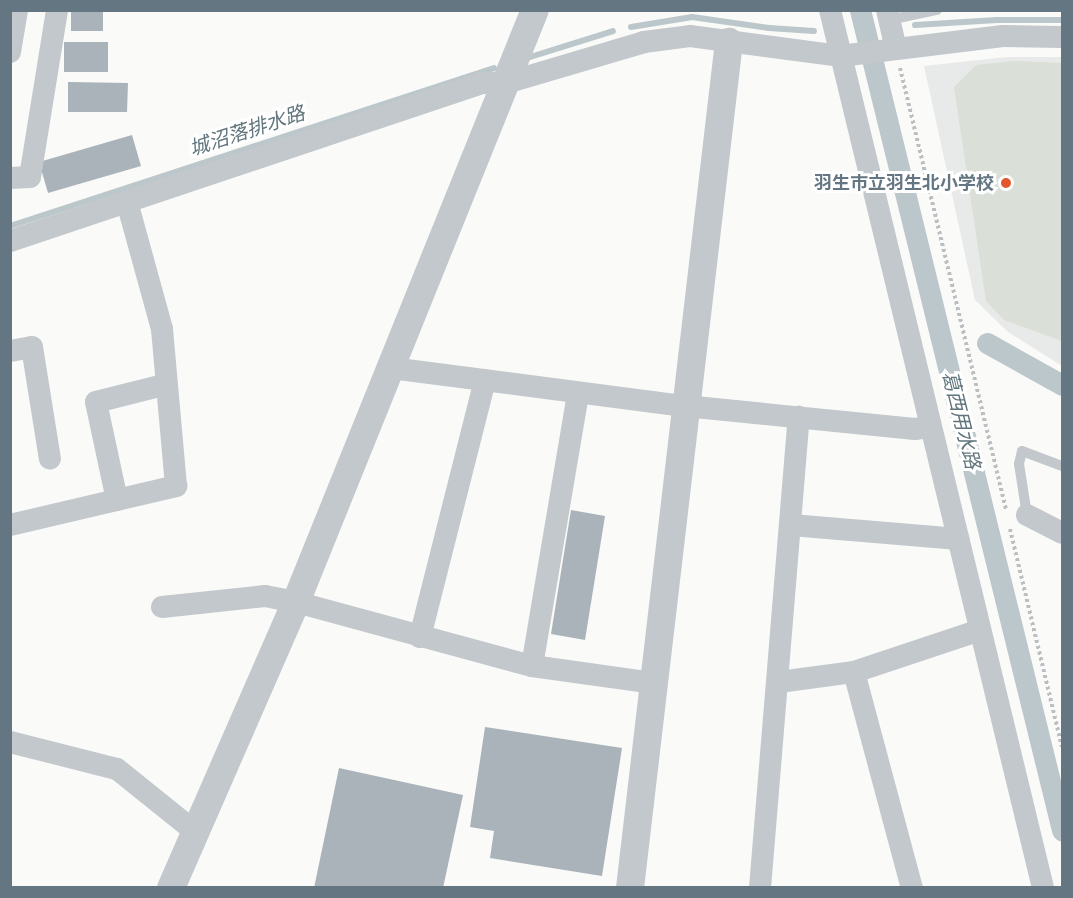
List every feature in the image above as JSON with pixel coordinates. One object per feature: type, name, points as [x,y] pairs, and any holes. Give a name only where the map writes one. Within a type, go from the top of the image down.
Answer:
[{"type":"street","points":[[10,52],[17,10]]},
{"type":"street","points":[[10,178],[30,177],[57,10]]},
{"type":"street","points":[[171,888],[296,602],[535,10]]},
{"type":"street","points":[[830,10],[844,55],[930,427],[1043,888]]},
{"type":"street","points":[[888,15],[894,54]]},
{"type":"street","points":[[10,241],[481,83],[506,83],[644,42],[680,36],[844,55],[894,54],[1003,36],[1062,38]]},
{"type":"street","points":[[630,888],[729,42]]},
{"type":"street","points":[[10,525],[176,486],[162,329],[127,202]]},
{"type":"street","points":[[10,351],[32,347],[50,459]]},
{"type":"street","points":[[391,368],[685,405],[915,429],[930,427]]},
{"type":"street","points":[[420,637],[485,380]]},
{"type":"street","points":[[117,500],[96,402],[167,384]]},
{"type":"street","points":[[532,666],[578,393]]},
{"type":"street","points":[[760,888],[779,682],[799,417]]},
{"type":"street","points":[[1015,519],[1062,533]]},
{"type":"street","points":[[791,525],[958,539]]},
{"type":"street","points":[[162,607],[266,596],[296,602],[532,666],[654,683]]},
{"type":"street","points":[[779,682],[854,672],[980,630]]},
{"type":"street","points":[[854,672],[912,888]]},
{"type":"street","points":[[10,742],[117,769],[194,831]]},
{"type":"lane","points":[[888,15],[938,10]]},
{"type":"lane","points":[[1015,519],[1022,452],[1062,466]]},
{"type":"path","points":[[894,54],[1015,519],[1062,747]]},
{"type":"shaded area","name":"羽生市立羽生北小学校","points":[[1006,57],[1062,57],[1062,366],[1008,332],[975,300],[924,66]]},
{"type":"shaded area","name":"羽生市立羽生北小学校","points":[[1014,61],[1062,63],[1062,341],[1004,320],[986,301],[954,87],[976,65]]},
{"type":"building","points":[[71,10],[103,10],[103,31],[71,31]]},
{"type":"building","points":[[64,42],[108,42],[108,72],[64,72]]},
{"type":"building","points":[[68,82],[128,83],[127,112],[68,112]]},
{"type":"building","points":[[132,135],[141,166],[48,193],[39,162]]},
{"type":"building","points":[[571,510],[605,516],[585,640],[551,634]]},
{"type":"building","points":[[485,727],[622,748],[602,876],[490,858],[494,831],[470,827]]},
{"type":"building","points":[[339,768],[463,795],[443,888],[314,888]]},
{"type":"waterway","name":"葛西用水路","points":[[860,10],[1062,830]]},
{"type":"waterway","name":"城沼落排水路","points":[[631,27],[692,17],[769,28],[814,31]]},
{"type":"waterway","name":"城沼落排水路","points":[[915,25],[997,20],[1062,20]]},
{"type":"waterway","name":"城沼落排水路","points":[[527,58],[613,31]]},
{"type":"waterway","name":"城沼落排水路","points":[[10,226],[494,68]]},
{"type":"waterway","points":[[987,343],[1062,385]]},
{"type":"place","name":"羽生市立羽生北小学校","points":[[1006,183]]}]
